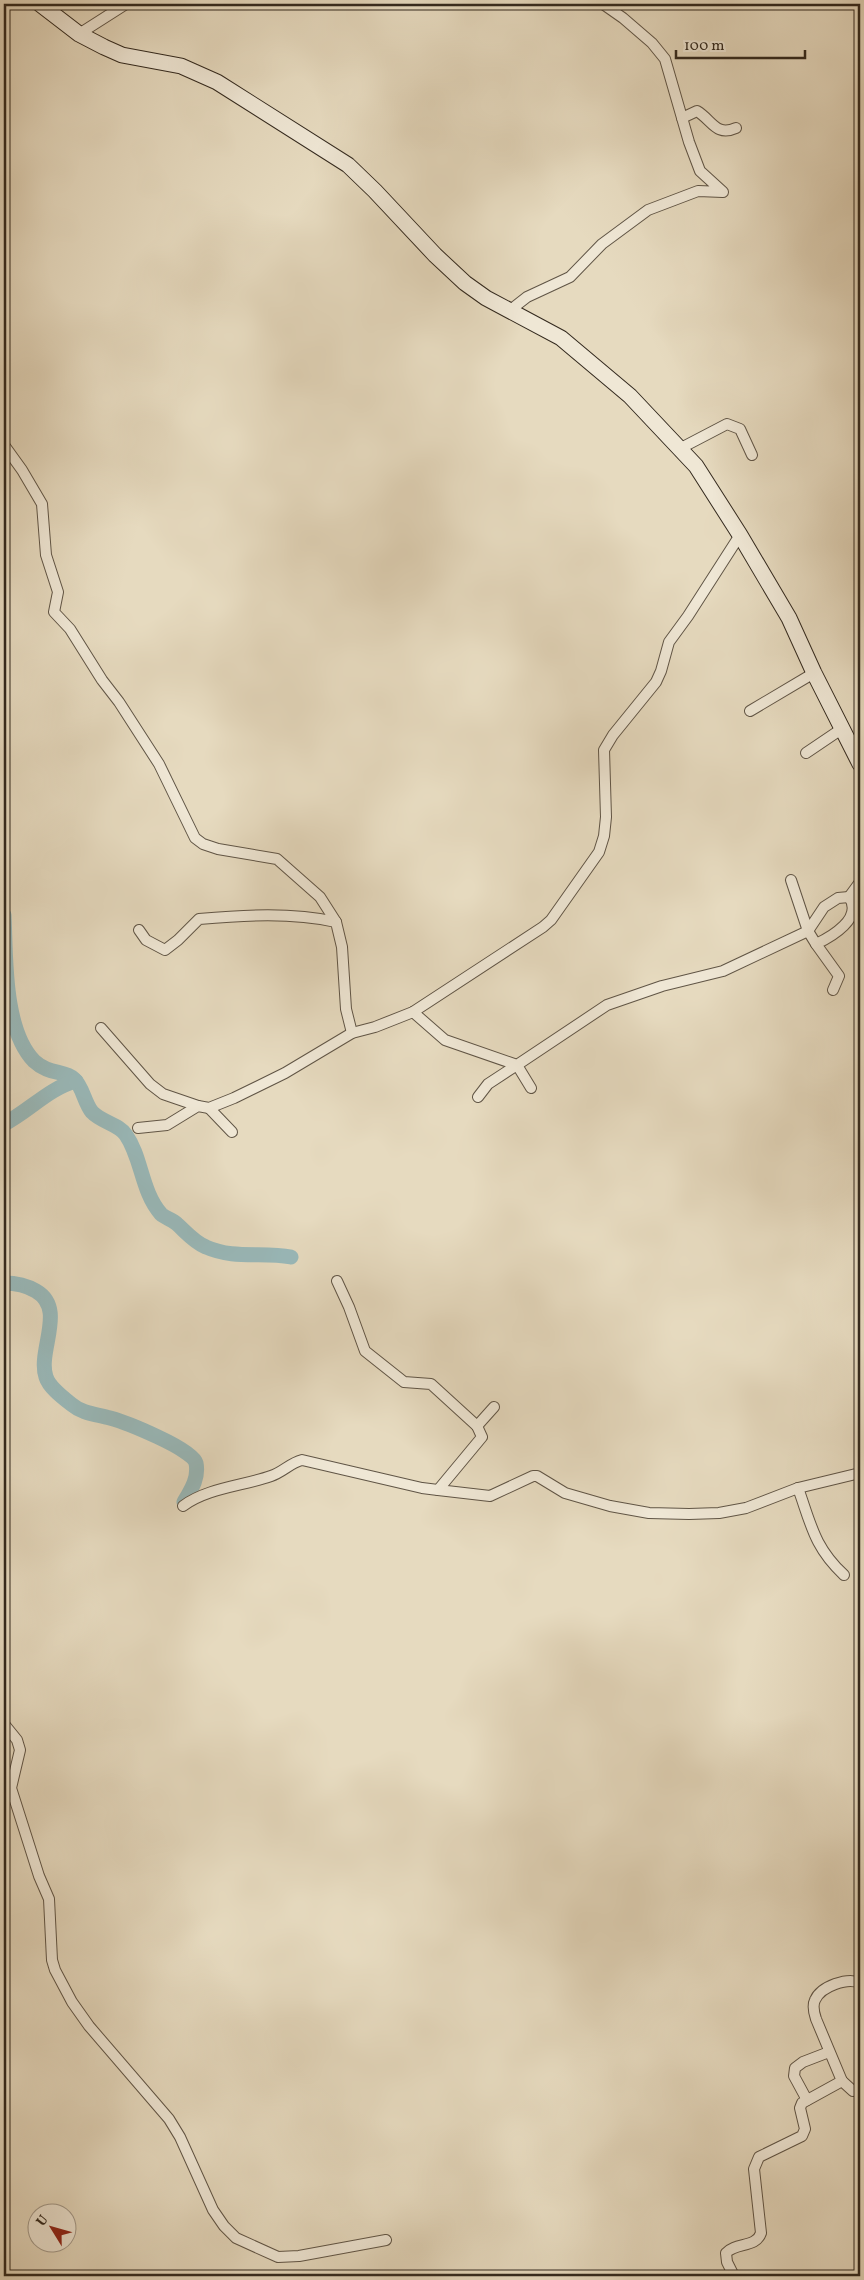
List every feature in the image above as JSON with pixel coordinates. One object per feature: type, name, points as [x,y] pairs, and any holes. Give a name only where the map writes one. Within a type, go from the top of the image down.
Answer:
[{"type":"street","points":[[40,4],[79,34],[122,55],[181,66],[199,72],[354,170],[456,275],[486,298],[561,338],[621,388],[681,448],[701,473],[789,618],[814,673],[860,764]]},
{"type":"street","points":[[79,34],[126,4]]},
{"type":"street","points":[[603,4],[652,43],[665,59],[700,171],[702,182],[698,191]]},
{"type":"street","points":[[682,118],[697,111],[721,131],[727,132],[736,128]]},
{"type":"street","points":[[508,311],[527,297],[570,277],[598,248],[648,210],[698,191],[724,192],[700,171]]},
{"type":"street","points":[[681,448],[727,424],[740,429],[752,455]]},
{"type":"street","points":[[4,445],[22,470],[42,504],[46,555],[58,592],[54,612],[70,629],[159,764],[195,838],[204,844],[218,849],[277,859],[320,897],[336,922],[342,947],[346,1009],[352,1034]]},
{"type":"street","points":[[101,1028],[150,1084],[163,1094],[209,1108],[285,1073],[352,1034],[413,1012],[543,927],[551,920],[599,852],[604,836],[606,817],[603,758],[606,745],[656,682],[669,642],[740,535]]},
{"type":"street","points":[[750,711],[814,673]]},
{"type":"street","points":[[806,753],[843,728]]},
{"type":"street","points":[[791,880],[808,931],[839,976],[833,990]]},
{"type":"street","points":[[850,897],[860,882]]},
{"type":"street","points":[[478,1097],[488,1084],[607,1005],[662,986],[723,971],[808,931],[824,907],[838,898],[850,897]]},
{"type":"street","points":[[816,944],[838,933],[845,926],[854,909],[850,897]]},
{"type":"street","points":[[139,930],[146,940],[165,950],[178,940],[198,919],[274,915],[317,918],[336,922]]},
{"type":"street","points":[[413,1012],[445,1040],[517,1065],[531,1088]]},
{"type":"street","points":[[138,1128],[166,1125],[198,1106]]},
{"type":"street","points":[[209,1108],[232,1132]]},
{"type":"street","points":[[337,1280],[365,1352],[404,1382],[431,1384],[477,1426],[482,1436],[438,1490]]},
{"type":"street","points":[[477,1426],[494,1407]]},
{"type":"street","points":[[183,1506],[196,1498],[274,1475],[302,1460],[422,1488],[490,1496],[529,1476],[537,1476],[565,1493],[610,1506],[649,1513],[689,1514],[719,1513],[746,1508],[798,1488],[860,1473]]},
{"type":"street","points":[[798,1488],[823,1554],[844,1575]]},
{"type":"street","points":[[4,1724],[17,1740],[20,1750],[11,1788],[49,1899],[52,1960],[55,1970],[72,2002],[89,2026],[169,2119],[180,2137],[213,2210],[224,2226],[236,2238],[278,2257],[299,2256],[386,2240]]},
{"type":"street","points":[[852,2090],[842,2080],[813,2010],[815,1999],[820,1993],[845,1980],[855,1980],[860,1983]]},
{"type":"street","points":[[807,2100],[794,2076],[795,2068],[803,2062],[829,2052]]},
{"type":"street","points":[[734,2276],[727,2262],[726,2253],[731,2249],[758,2239],[761,2233],[754,2165],[759,2157],[804,2133],[800,2108],[802,2103],[842,2080]]},
{"type":"waterway","points":[[4,915],[6,971],[11,1012],[24,1047],[34,1061],[40,1065],[66,1074],[74,1079],[92,1112],[123,1131],[131,1144],[149,1195],[161,1214],[175,1222],[190,1237],[206,1247],[217,1251],[291,1257]]},
{"type":"waterway","points":[[4,1124],[48,1094],[76,1081]]},
{"type":"waterway","points":[[4,1283],[28,1287],[45,1299],[49,1308],[50,1319],[44,1367],[46,1377],[56,1392],[80,1410],[143,1430],[192,1457],[196,1463],[196,1474],[194,1484],[184,1502]]}]
